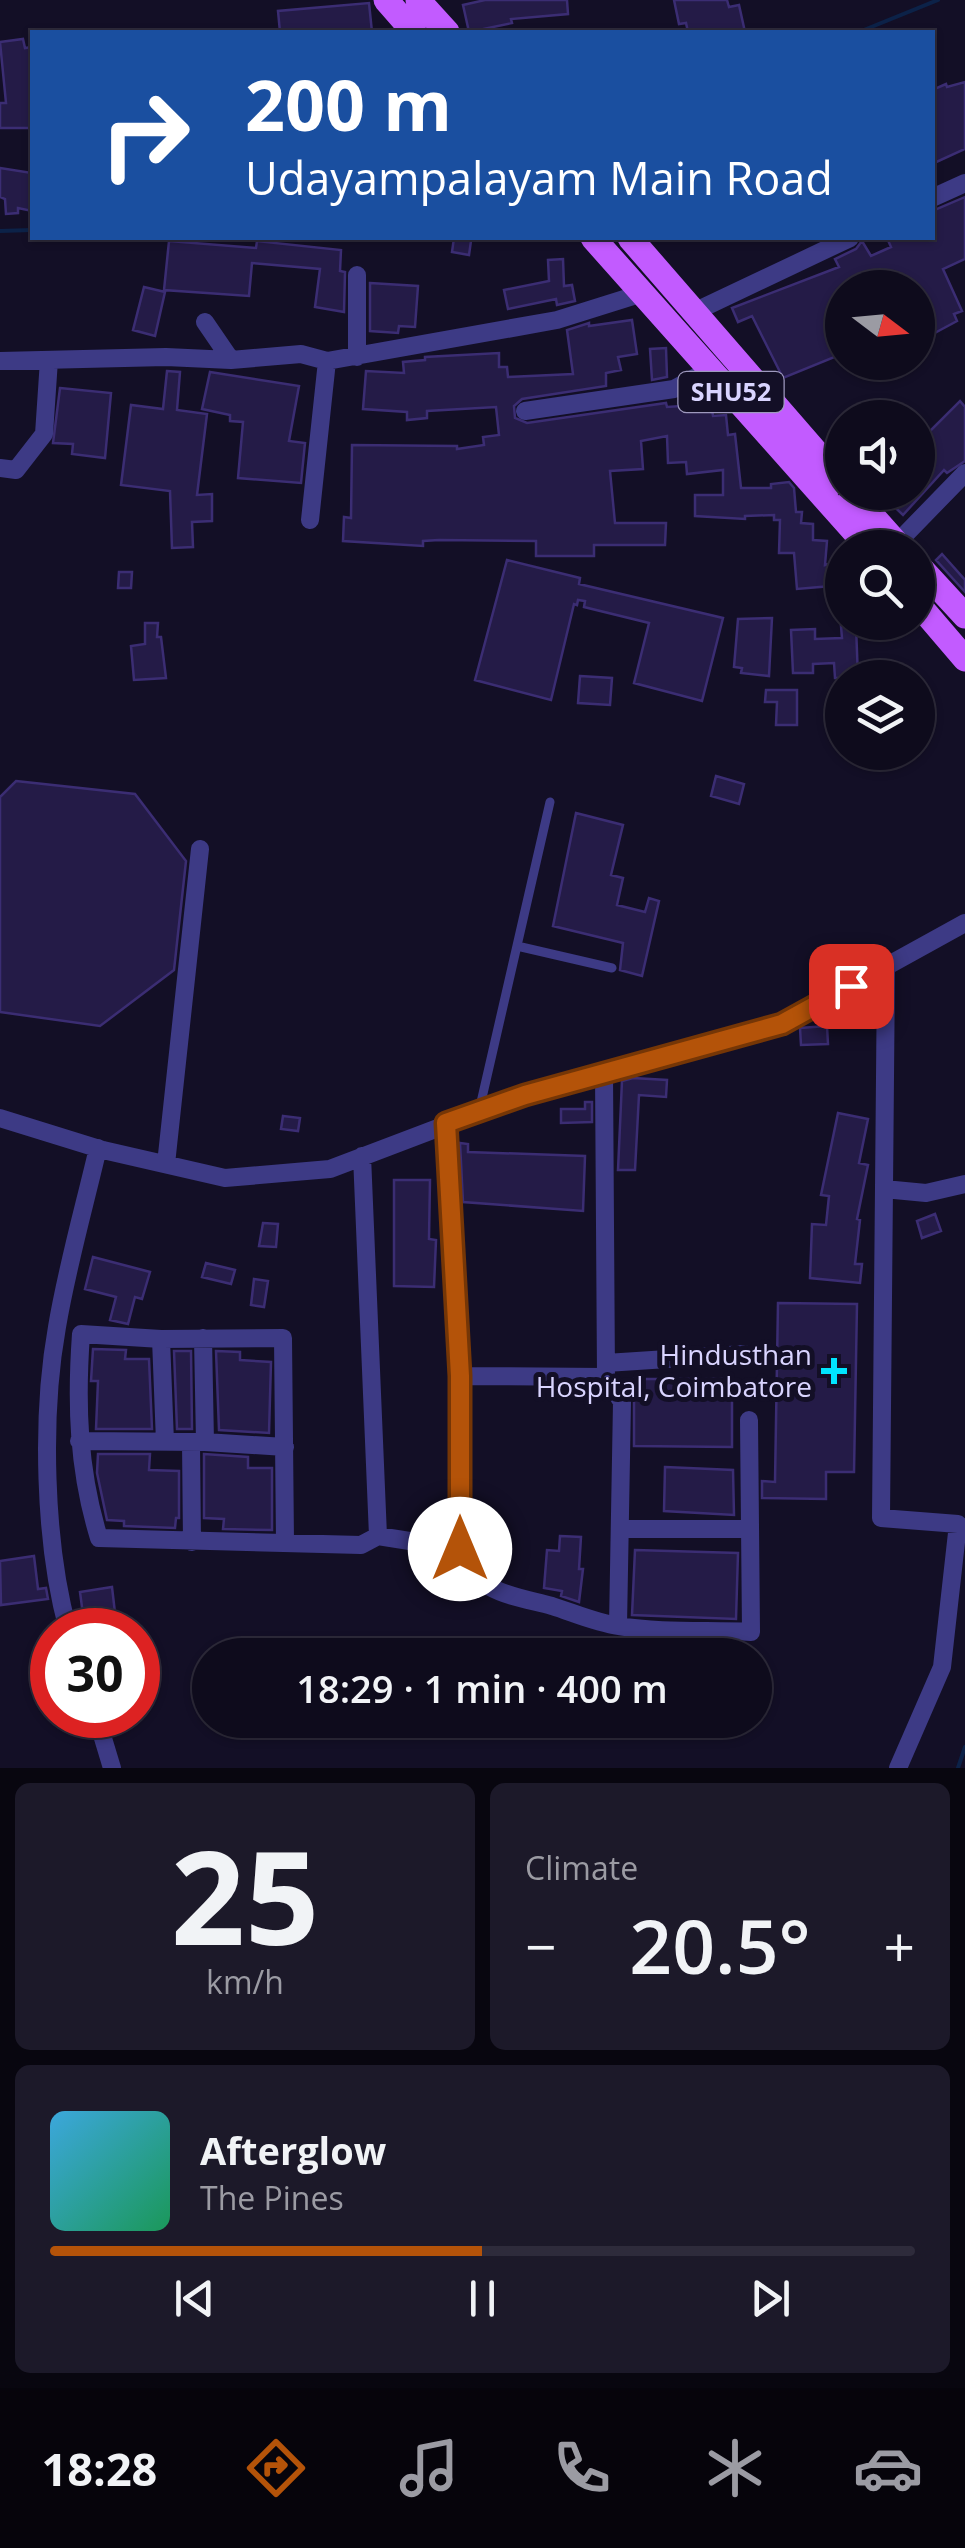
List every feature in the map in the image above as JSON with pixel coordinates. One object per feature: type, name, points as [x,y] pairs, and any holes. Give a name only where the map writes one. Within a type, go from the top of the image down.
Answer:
[{"type":"main road","points":[[386,0],[430,16]]},
{"type":"main road","name":"SHU52","points":[[594,240],[853,530]]},
{"type":"main road","name":"SHU52","points":[[632,240],[825,462]]},
{"type":"main road","points":[[867,510],[885,530]]},
{"type":"main road","points":[[935,583],[965,616]]},
{"type":"main road","points":[[935,624],[965,659]]},
{"type":"street","points":[[935,197],[965,183]]},
{"type":"street","points":[[694,312],[846,240]]},
{"type":"street","points":[[357,275],[357,357]]},
{"type":"street","points":[[0,360],[231,360],[302,354],[327,361],[558,320],[643,294]]},
{"type":"street","points":[[205,322],[231,360]]},
{"type":"street","points":[[0,468],[16,470],[44,434],[49,360]]},
{"type":"street","points":[[310,520],[327,361]]},
{"type":"street","points":[[525,411],[674,388],[711,370]]},
{"type":"street","points":[[913,530],[965,473]]},
{"type":"street","points":[[166,1164],[200,849]]},
{"type":"street","points":[[0,1118],[98,1148],[225,1178],[330,1169],[479,1111],[782,1024],[965,924]]},
{"type":"street","points":[[886,967],[881,1518],[958,1524],[942,1667],[898,1768]]},
{"type":"street","points":[[604,1073],[606,1370],[622,1402],[618,1626]]},
{"type":"street","points":[[446,1123],[460,1376],[460,1549],[465,1567],[509,1598],[618,1626],[750,1632],[748,1420]]},
{"type":"street","points":[[62,1608],[53,1548],[48,1402],[56,1328],[98,1148]]},
{"type":"street","points":[[362,1156],[378,1536]]},
{"type":"street","points":[[884,1189],[926,1193],[965,1184]]},
{"type":"street","points":[[285,1542],[283,1338],[162,1339],[81,1334],[77,1391],[80,1441],[86,1497],[98,1538],[360,1545],[378,1536],[460,1549]]},
{"type":"street","points":[[192,1542],[204,1338]]},
{"type":"street","points":[[162,1339],[165,1442]]},
{"type":"street","points":[[460,1376],[606,1370],[744,1354]]},
{"type":"street","points":[[80,1441],[285,1447]]},
{"type":"street","points":[[622,1529],[748,1530]]},
{"type":"street","points":[[103,1738],[112,1768]]},
{"type":"lane","points":[[479,1111],[550,802]]},
{"type":"lane","points":[[517,946],[612,968]]},
{"type":"building","points":[[485,0],[567,0],[568,14],[511,19],[512,23],[469,30],[463,5]]},
{"type":"building","points":[[674,0],[727,0],[729,7],[739,5],[745,30],[688,30],[686,23],[679,24]]},
{"type":"building","points":[[369,3],[372,30],[280,30],[278,11]]},
{"type":"building","points":[[23,39],[25,48],[30,47],[30,128],[0,128],[0,103],[6,103],[0,42]]},
{"type":"building","points":[[965,82],[965,149],[935,163],[935,89],[946,84],[947,87]]},
{"type":"building","points":[[0,168],[30,173],[30,211],[18,208],[18,213],[6,214],[5,199],[0,197]]},
{"type":"building","points":[[965,197],[965,259],[943,269],[962,311],[954,314],[957,321],[935,333],[935,270],[831,270],[839,267],[835,259],[856,249],[862,241],[871,256],[891,247],[888,240],[935,240],[935,210]]},
{"type":"building","points":[[454,240],[471,241],[469,255],[452,252]]},
{"type":"building","points":[[169,241],[256,248],[257,241],[341,250],[344,312],[315,307],[320,269],[252,263],[249,296],[164,290]]},
{"type":"building","points":[[563,259],[564,286],[572,285],[575,301],[557,305],[556,299],[508,309],[504,290],[549,281],[548,260]]},
{"type":"building","points":[[825,272],[825,361],[783,378],[752,316],[738,322],[732,308]]},
{"type":"building","points":[[370,283],[418,286],[415,327],[399,326],[398,333],[370,331]]},
{"type":"building","points":[[144,287],[165,292],[155,336],[133,330]]},
{"type":"building","points":[[632,320],[637,354],[618,357],[621,370],[606,373],[606,386],[522,399],[514,406],[515,418],[527,423],[666,403],[667,407],[711,404],[713,416],[726,415],[728,435],[735,434],[741,488],[771,488],[771,484],[789,482],[794,488],[796,512],[802,512],[801,523],[813,524],[813,540],[825,541],[825,587],[797,589],[794,553],[779,553],[780,520],[774,520],[774,515],[745,519],[695,516],[695,495],[723,495],[723,470],[687,474],[686,462],[668,463],[667,436],[641,441],[643,469],[610,471],[615,523],[666,523],[665,545],[594,545],[594,556],[536,556],[536,541],[439,540],[423,541],[423,546],[343,541],[344,517],[351,518],[352,445],[457,449],[484,445],[483,437],[499,435],[496,407],[427,411],[427,418],[407,420],[407,412],[363,409],[366,371],[404,373],[403,362],[425,357],[499,353],[499,367],[507,367],[508,377],[573,374],[567,330]]},
{"type":"building","points":[[666,348],[667,377],[652,380],[650,349]]},
{"type":"building","points":[[167,371],[180,372],[177,410],[207,414],[197,495],[212,494],[212,521],[192,522],[193,547],[172,548],[170,491],[121,485],[131,405],[163,409]]},
{"type":"building","points":[[210,372],[299,386],[289,441],[305,443],[301,483],[238,478],[243,422],[202,409]]},
{"type":"building","points":[[60,388],[111,393],[105,458],[72,454],[73,444],[53,443]]},
{"type":"building","points":[[960,401],[965,407],[965,461],[947,473],[944,470],[935,480],[935,426]]},
{"type":"building","points":[[942,554],[965,580],[965,592],[936,560]]},
{"type":"building","points":[[507,560],[580,578],[579,584],[723,618],[702,701],[634,683],[649,623],[584,607],[585,601],[578,600],[551,700],[475,680]]},
{"type":"building","points":[[119,572],[132,572],[131,588],[118,588]]},
{"type":"building","points":[[772,618],[769,676],[741,673],[742,668],[734,667],[738,619]]},
{"type":"building","points":[[145,623],[158,623],[157,637],[161,637],[166,678],[134,680],[131,646],[145,644]]},
{"type":"building","points":[[815,629],[815,639],[857,640],[857,660],[825,660],[825,663],[813,664],[813,673],[793,673],[791,630]]},
{"type":"building","points":[[580,676],[612,678],[610,705],[578,703]]},
{"type":"building","points":[[766,690],[797,690],[797,725],[776,725],[777,702],[765,702]]},
{"type":"building","points":[[716,776],[744,784],[739,804],[711,796]]},
{"type":"building","points":[[16,781],[135,794],[186,861],[174,970],[100,1026],[0,1012],[0,797]]},
{"type":"building","points":[[576,813],[623,825],[611,875],[623,878],[617,905],[645,912],[649,898],[659,901],[642,976],[620,970],[623,943],[553,926]]},
{"type":"building","points":[[827,1026],[828,1044],[801,1045],[800,1028]]},
{"type":"building","points":[[667,1080],[666,1097],[639,1095],[635,1170],[618,1170],[622,1081]]},
{"type":"building","points":[[585,1102],[592,1102],[592,1122],[561,1123],[561,1109],[585,1109]]},
{"type":"building","points":[[838,1113],[868,1119],[859,1163],[868,1165],[857,1219],[860,1220],[855,1264],[862,1264],[860,1283],[810,1278],[812,1224],[826,1225],[829,1196],[821,1195]]},
{"type":"building","points":[[283,1116],[300,1118],[298,1131],[281,1129]]},
{"type":"building","points":[[460,1143],[468,1144],[468,1152],[585,1156],[583,1211],[463,1202]]},
{"type":"building","points":[[394,1180],[430,1180],[429,1239],[436,1240],[434,1287],[394,1286]]},
{"type":"building","points":[[935,1214],[941,1231],[922,1238],[917,1221]]},
{"type":"building","points":[[263,1223],[278,1224],[276,1247],[259,1246]]},
{"type":"building","points":[[93,1257],[150,1272],[142,1299],[135,1297],[128,1324],[110,1320],[116,1297],[85,1289]]},
{"type":"building","points":[[206,1263],[235,1270],[231,1284],[202,1277]]},
{"type":"building","points":[[254,1279],[268,1281],[264,1307],[251,1305]]},
{"type":"building","points":[[778,1303],[857,1304],[854,1472],[826,1472],[826,1499],[762,1498],[762,1481],[775,1482]]},
{"type":"building","points":[[93,1349],[126,1350],[125,1359],[149,1359],[152,1429],[96,1429],[98,1381],[91,1381]]},
{"type":"building","points":[[174,1351],[191,1351],[192,1429],[177,1429]]},
{"type":"building","points":[[216,1351],[240,1352],[240,1360],[271,1362],[269,1433],[219,1430]]},
{"type":"building","points":[[634,1379],[732,1379],[732,1447],[634,1446]]},
{"type":"building","points":[[98,1454],[150,1454],[149,1470],[179,1471],[179,1518],[175,1528],[124,1526],[124,1521],[107,1520],[97,1473]]},
{"type":"building","points":[[204,1454],[248,1457],[248,1468],[272,1468],[272,1530],[223,1529],[224,1519],[204,1518]]},
{"type":"building","points":[[665,1467],[733,1470],[734,1515],[664,1511]]},
{"type":"building","points":[[560,1536],[581,1537],[579,1602],[561,1596],[562,1591],[544,1588],[547,1550],[559,1551]]},
{"type":"building","points":[[635,1550],[738,1553],[736,1619],[632,1615]]},
{"type":"building","points":[[34,1556],[38,1589],[46,1588],[48,1599],[1,1605],[0,1561]]},
{"type":"building","points":[[112,1587],[114,1608],[82,1608],[80,1592]]},
{"type":"waterway","points":[[864,30],[938,0]]},
{"type":"waterway","points":[[0,231],[30,230]]},
{"type":"waterway","points":[[958,1768],[965,1747]]},
{"type":"place","name":"Hindusthan Hospital, Coimbatore","points":[[834,1371]]},
{"type":"route","points":[[460,1549],[460,1376],[446,1123],[525,1095],[782,1024],[851,986]]}]
